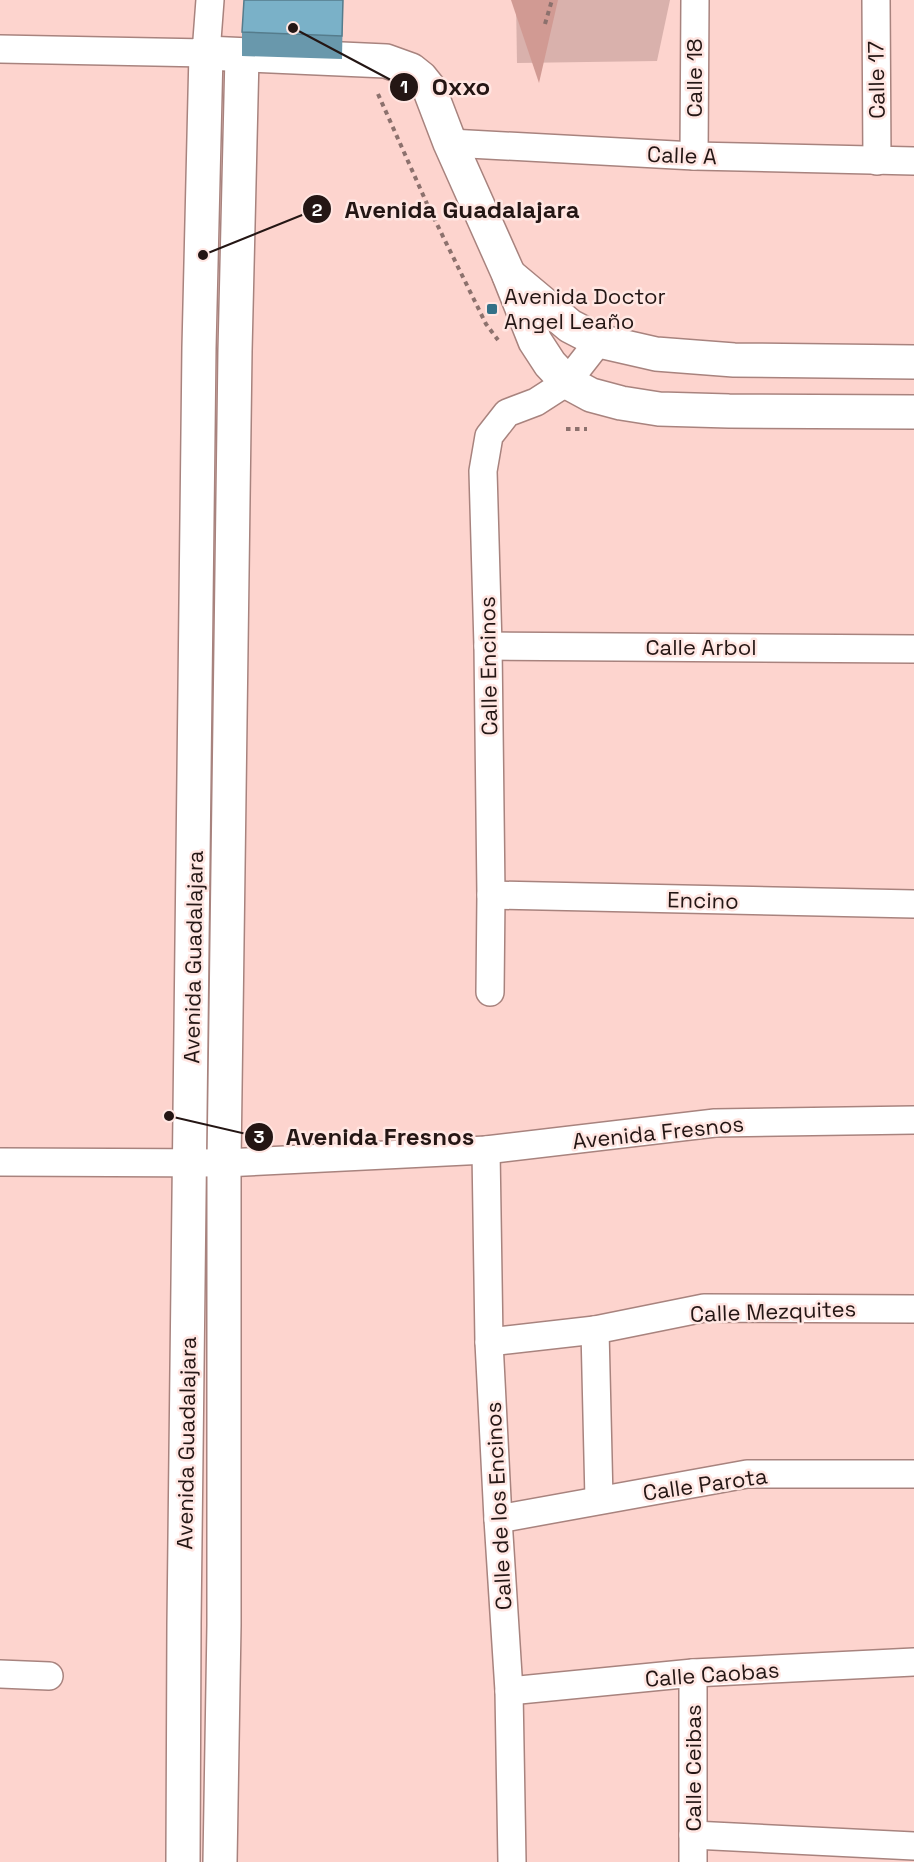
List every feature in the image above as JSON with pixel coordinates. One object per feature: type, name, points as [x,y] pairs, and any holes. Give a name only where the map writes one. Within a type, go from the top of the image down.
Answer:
[{"type":"street","points":[[206,53],[210,0]]},
{"type":"street","name":"Calle 18","points":[[694,156],[695,0]]},
{"type":"street","name":"Calle 17","points":[[876,0],[877,161]]},
{"type":"street","points":[[0,49],[206,53],[243,44],[399,64],[422,78],[429,88],[450,143],[508,273],[535,341],[550,364],[567,382],[591,395],[659,409],[914,412]]},
{"type":"street","name":"Avenida Guadalajara","points":[[220,1862],[224,1625],[224,1163],[235,351],[243,44]]},
{"type":"street","name":"Avenida Guadalajara","points":[[183,1862],[200,348],[206,53]]},
{"type":"street","name":"Calle A","points":[[450,143],[694,156],[914,161]]},
{"type":"street","points":[[508,273],[570,326],[599,341],[656,354],[734,360],[914,362]]},
{"type":"street","name":"Calle Encinos","points":[[490,992],[488,646],[483,471],[489,436],[507,414],[536,402],[567,382],[599,341]]},
{"type":"street","points":[[200,348],[235,351]]},
{"type":"street","name":"Calle Arbol","points":[[488,646],[914,649]]},
{"type":"street","name":"Encino","points":[[491,895],[914,904]]},
{"type":"street","name":"Avenida Fresnos","points":[[0,1162],[224,1163],[486,1150],[715,1123],[914,1120]]},
{"type":"street","name":"Calle de los Encinos","points":[[486,1150],[489,1342],[509,1691],[512,1862]]},
{"type":"street","name":"Calle Mezquites","points":[[489,1342],[595,1330],[704,1308],[914,1309]]},
{"type":"street","points":[[595,1330],[599,1500]]},
{"type":"street","name":"Calle Parota","points":[[498,1519],[747,1474],[914,1474]]},
{"type":"street","name":"Calle Caobas","points":[[509,1691],[693,1673],[914,1662]]},
{"type":"street","name":"Calle Ceibas","points":[[693,1673],[693,1862]]},
{"type":"street","points":[[0,1674],[49,1676]]},
{"type":"street","points":[[693,1835],[914,1846]]},
{"type":"path","points":[[545,24],[552,0]]},
{"type":"path","points":[[376,89],[428,206],[486,324],[504,349]]},
{"type":"shaded area","points":[[511,0],[558,0],[539,83]]},
{"type":"shaded area","points":[[516,0],[670,0],[657,61],[517,63]]},
{"type":"building","points":[[244,0],[343,0],[342,36],[242,32]]},
{"type":"place","name":"Oxxo","points":[[293,28]]},
{"type":"place","name":"Avenida Guadalajara","points":[[203,255]]},
{"type":"place","name":"Avenida Doctor Angel Leaño","points":[[492,309]]},
{"type":"place","name":"Avenida Fresnos","points":[[169,1116]]}]
